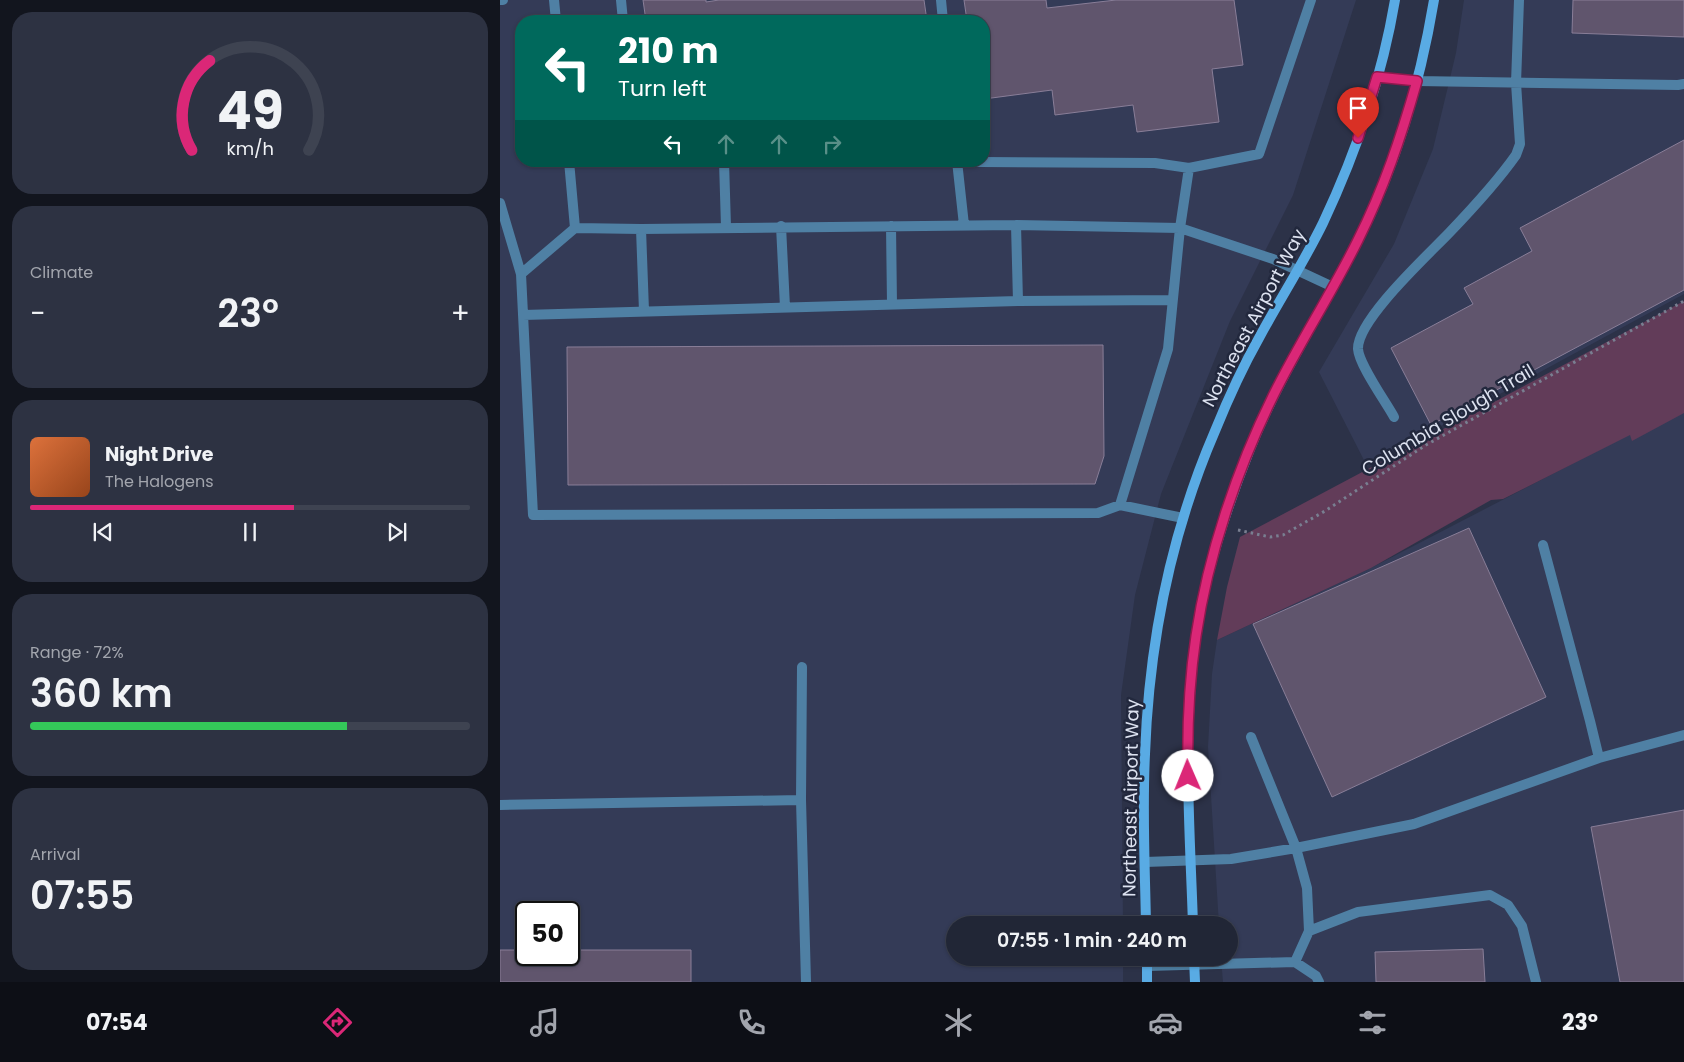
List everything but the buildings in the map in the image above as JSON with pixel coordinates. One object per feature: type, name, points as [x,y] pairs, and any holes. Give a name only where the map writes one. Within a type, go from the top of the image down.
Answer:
[{"type":"main road","name":"Northeast Airport Way","points":[[1146,916],[1144,756],[1148,704],[1163,593],[1183,518],[1214,433],[1234,387],[1257,340],[1322,224],[1349,165],[1377,77],[1392,21],[1395,0]]},
{"type":"main road","points":[[1193,916],[1188,758],[1190,686],[1196,636],[1215,551],[1250,448],[1272,397],[1358,240],[1381,190],[1400,142],[1417,81],[1434,0]]},
{"type":"main road","points":[[1147,966],[1147,982]]},
{"type":"main road","points":[[1194,966],[1195,982]]},
{"type":"lane","points":[[554,0],[555,15]]},
{"type":"lane","points":[[621,0],[622,15]]},
{"type":"lane","points":[[941,0],[942,15]]},
{"type":"lane","points":[[990,162],[1155,163],[1189,168],[1259,154],[1311,0]]},
{"type":"lane","points":[[1394,417],[1362,361],[1358,349],[1361,337],[1384,300],[1450,232],[1516,155],[1520,144],[1516,83],[1518,0]]},
{"type":"lane","points":[[1377,77],[1417,81],[1684,84]]},
{"type":"lane","points":[[570,167],[575,228]]},
{"type":"lane","points":[[724,167],[726,227]]},
{"type":"lane","points":[[958,167],[964,225]]},
{"type":"lane","points":[[1120,506],[1168,349],[1180,228],[1189,168]]},
{"type":"lane","points":[[500,203],[521,274],[533,515],[1098,513],[1120,506],[1183,518]]},
{"type":"lane","points":[[521,274],[575,228],[1016,225],[1180,228],[1273,260],[1333,287]]},
{"type":"lane","points":[[1016,225],[1018,301]]},
{"type":"lane","points":[[781,226],[785,308]]},
{"type":"lane","points":[[891,226],[892,304]]},
{"type":"lane","points":[[641,229],[644,311]]},
{"type":"lane","points":[[523,314],[1018,301],[1172,300]]},
{"type":"lane","points":[[1543,545],[1599,758]]},
{"type":"lane","points":[[802,667],[801,800],[806,982]]},
{"type":"lane","points":[[1145,862],[1231,859],[1414,824],[1599,758],[1684,735]]},
{"type":"lane","points":[[1251,737],[1296,848],[1307,888],[1309,931],[1294,962]]},
{"type":"lane","points":[[500,805],[801,800]]},
{"type":"lane","points":[[1309,931],[1358,912],[1490,895],[1508,905],[1522,926],[1536,982]]},
{"type":"lane","points":[[1238,962],[1294,962],[1316,976],[1320,982]]},
{"type":"path","name":"Columbia Slough Trail","points":[[1223,525],[1256,535],[1270,537],[1283,535],[1325,511],[1426,445],[1684,301]]},
{"type":"shaded area","points":[[500,0],[1356,0],[1293,195],[1230,321],[1161,494],[1135,595],[1121,695],[1123,916],[946,916],[946,966],[1123,966],[1123,982],[500,982]]},
{"type":"shaded area","points":[[1464,0],[1684,0],[1684,294],[1367,466],[1319,372],[1394,244],[1433,149],[1456,53]]},
{"type":"shaded area","points":[[1684,301],[1684,413],[1632,441],[1630,435],[1503,499],[1491,500],[1371,568],[1217,640],[1227,587],[1240,537]]},
{"type":"shaded area","points":[[1684,406],[1684,982],[1223,982],[1222,966],[1238,966],[1238,916],[1218,916],[1208,747],[1212,674],[1217,640],[1371,568]]},
{"type":"route","points":[[1188,776],[1190,686],[1196,636],[1215,551],[1233,494],[1272,397],[1358,240],[1381,190],[1400,142],[1417,81],[1377,77],[1358,138]]}]
